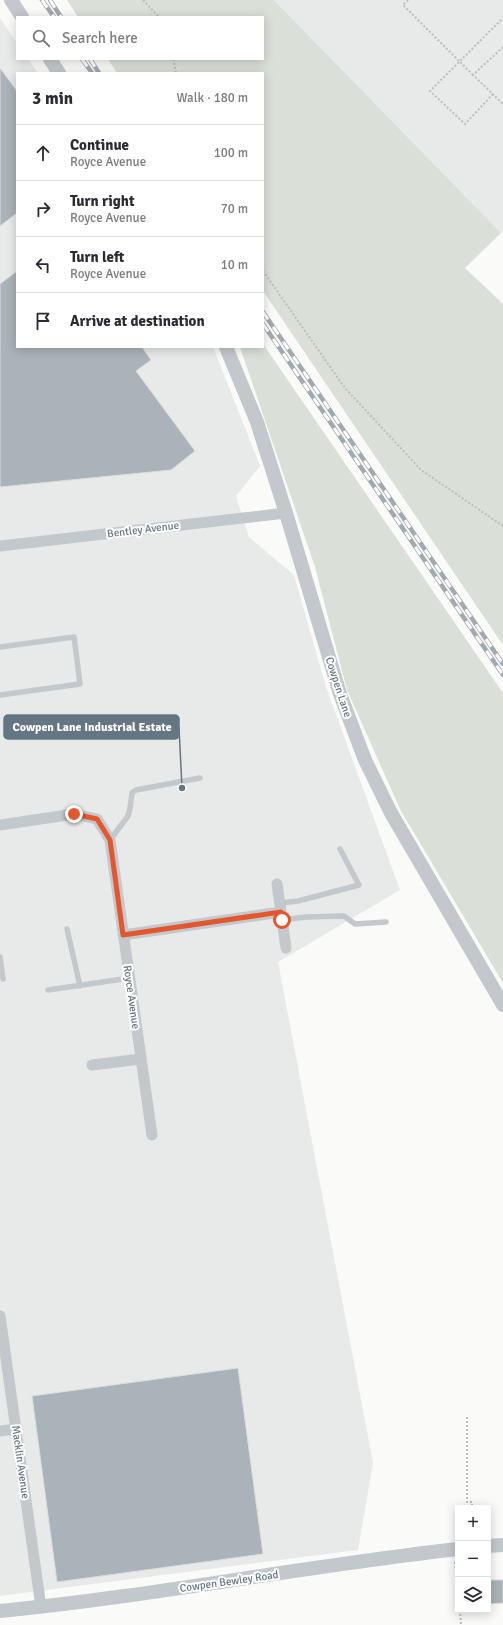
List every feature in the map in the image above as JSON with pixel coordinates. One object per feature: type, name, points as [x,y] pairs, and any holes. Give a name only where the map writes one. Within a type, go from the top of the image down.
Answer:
[{"type":"street","points":[[11,0],[21,16]]},
{"type":"street","points":[[51,60],[58,72]]},
{"type":"street","name":"Cowpen Lane","points":[[226,348],[257,422],[340,694],[365,760],[392,813],[503,1005]]},
{"type":"street","name":"Bentley Avenue","points":[[0,546],[286,513]]},
{"type":"street","name":"Royce Avenue","points":[[0,825],[74,814],[97,819],[110,840],[152,1135]]},
{"type":"street","points":[[277,884],[286,948]]},
{"type":"street","points":[[123,935],[281,912]]},
{"type":"street","points":[[92,1065],[141,1058]]},
{"type":"street","name":"Macklin Avenue","points":[[0,1316],[41,1607]]},
{"type":"street","points":[[0,1431],[16,1429]]},
{"type":"street","points":[[491,1546],[503,1545]]},
{"type":"street","name":"Cowpen Bewley Road","points":[[0,1611],[126,1596],[331,1566],[455,1550]]},
{"type":"lane","points":[[0,647],[74,637],[80,684],[0,695]]},
{"type":"lane","points":[[110,840],[128,816],[132,793],[136,790],[200,778]]},
{"type":"lane","points":[[281,912],[298,901],[359,885],[340,849]]},
{"type":"lane","points":[[281,912],[306,917],[344,916],[355,924],[386,922]]},
{"type":"lane","points":[[67,929],[80,986]]},
{"type":"lane","points":[[0,957],[4,978]]},
{"type":"lane","points":[[48,990],[130,978]]},
{"type":"path","points":[[143,0],[158,16]]},
{"type":"path","points":[[408,0],[404,5],[503,104]]},
{"type":"path","points":[[493,94],[465,124],[430,91],[503,18]]},
{"type":"path","points":[[473,75],[503,47]]},
{"type":"path","points":[[173,60],[176,72]]},
{"type":"path","points":[[264,272],[345,388],[421,470],[503,526]]},
{"type":"path","points":[[467,1417],[467,1502],[472,1502],[472,1505]]},
{"type":"path","points":[[460,1613],[461,1625]]},
{"type":"shaded area","points":[[67,0],[274,0],[501,233],[465,268],[503,304],[503,645],[264,292],[264,72],[116,72],[109,60],[264,60],[264,16],[77,16]]},
{"type":"shaded area","points":[[274,0],[503,0],[503,231],[501,233]]},
{"type":"shaded area","points":[[0,18],[16,42],[16,60],[29,60],[37,72],[16,72],[16,348],[213,348],[260,466],[236,496],[249,537],[294,575],[326,687],[400,890],[278,962],[373,1463],[358,1550],[0,1596]]},
{"type":"shaded area","points":[[264,345],[503,693],[503,983],[401,811],[347,690],[315,567],[240,348],[264,348]]},
{"type":"building","points":[[0,68],[16,90],[16,214],[0,226]]},
{"type":"building","points":[[16,272],[16,348],[143,348],[151,360],[136,371],[195,451],[171,470],[0,487],[0,284]]},
{"type":"building","points":[[238,1368],[263,1554],[57,1582],[32,1396]]},
{"type":"building","points":[[491,1580],[503,1580],[503,1603],[491,1604]]},
{"type":"railway","points":[[42,0],[53,16]]},
{"type":"railway","points":[[50,0],[60,16]]},
{"type":"railway","points":[[83,60],[91,72]]},
{"type":"railway","points":[[91,60],[98,72]]},
{"type":"railway","points":[[264,313],[503,664]]},
{"type":"railway","points":[[264,325],[503,675]]},
{"type":"place","name":"Cowpen Lane Industrial Estate","points":[[182,788]]},
{"type":"route","points":[[74,814],[97,819],[110,840],[123,935],[281,912],[282,920]]}]
